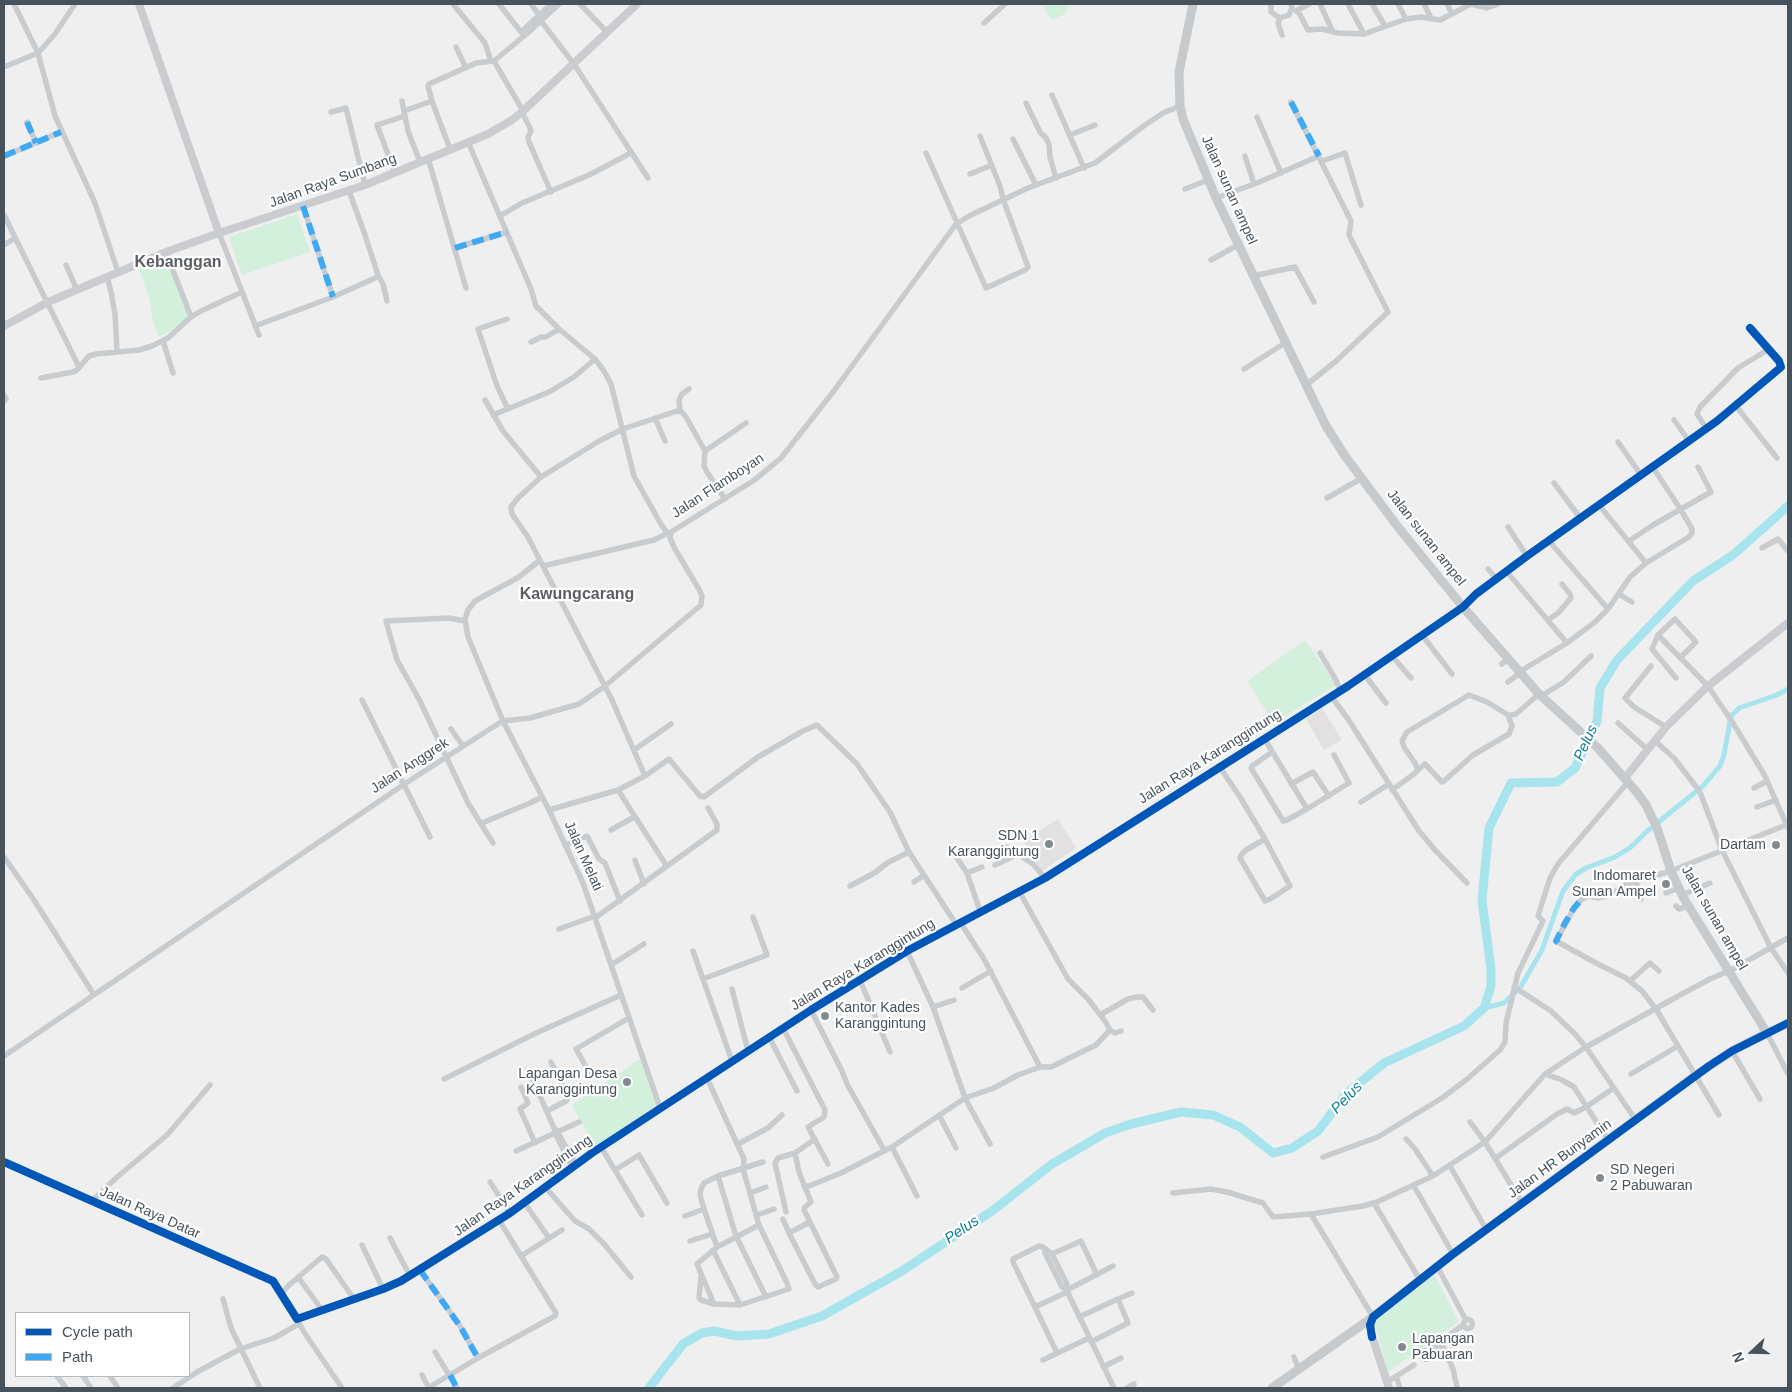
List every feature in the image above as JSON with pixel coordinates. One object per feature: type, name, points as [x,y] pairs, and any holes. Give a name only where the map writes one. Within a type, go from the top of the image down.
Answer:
[{"type":"main road","name":"Jalan sunan ampel","points":[[1193,5],[1179,72],[1180,106],[1189,134],[1252,275],[1305,386],[1332,436],[1398,527],[1505,661],[1520,672],[1540,695],[1597,747],[1646,805],[1655,823],[1671,871],[1681,892],[1767,1032]]},
{"type":"main road","name":"Jalan HR Bunyamin","points":[[1272,1388],[1374,1317],[1486,1229],[1696,1075],[1767,1032]]},
{"type":"street","points":[[14,4],[38,53],[55,116],[95,203],[103,233],[118,272]]},
{"type":"street","points":[[4,67],[38,53],[55,34],[75,4]]},
{"type":"street","points":[[139,4],[219,233],[258,335]]},
{"type":"street","points":[[453,4],[485,43],[492,61],[522,111],[531,131],[528,137],[551,192]]},
{"type":"street","points":[[499,4],[521,32],[559,4]]},
{"type":"street","points":[[531,4],[574,64],[648,178]]},
{"type":"street","points":[[450,149],[432,101],[429,84],[476,63],[492,61],[540,18],[551,4]]},
{"type":"street","points":[[580,4],[607,32]]},
{"type":"street","name":"Jalan Raya Sumbang","points":[[4,326],[48,302],[166,252],[349,191],[488,134],[512,120],[637,4]]},
{"type":"street","points":[[984,23],[1004,4]]},
{"type":"street","points":[[1271,4],[1271,12],[1280,18]]},
{"type":"street","points":[[1289,15],[1292,8],[1291,4]]},
{"type":"street","points":[[1280,18],[1298,11],[1309,4]]},
{"type":"street","points":[[1320,4],[1333,32]]},
{"type":"street","points":[[1348,4],[1364,34]]},
{"type":"street","points":[[1373,4],[1385,26]]},
{"type":"street","points":[[1398,4],[1406,19]]},
{"type":"street","points":[[1424,4],[1431,18]]},
{"type":"street","points":[[1447,4],[1452,14]]},
{"type":"street","points":[[1298,11],[1308,30],[1322,29],[1333,32],[1364,34],[1406,19],[1421,17],[1440,20],[1471,4],[1487,8],[1497,4]]},
{"type":"street","points":[[1280,18],[1278,23],[1282,35]]},
{"type":"street","points":[[456,47],[466,68]]},
{"type":"street","points":[[1052,95],[1084,168]]},
{"type":"street","points":[[402,101],[420,162]]},
{"type":"street","points":[[395,173],[377,125],[432,101]]},
{"type":"street","points":[[1291,102],[1351,221],[1349,235],[1388,312],[1335,362],[1305,386]]},
{"type":"street","points":[[1026,103],[1040,132],[1048,142],[1056,178]]},
{"type":"street","points":[[958,223],[1036,184],[1084,168],[1107,155],[1152,120],[1180,106]]},
{"type":"street","points":[[331,112],[346,108],[365,185]]},
{"type":"street","points":[[1257,118],[1282,173]]},
{"type":"street","points":[[27,122],[36,143]]},
{"type":"street","points":[[1070,135],[1095,125]]},
{"type":"street","points":[[4,156],[61,132]]},
{"type":"street","points":[[926,153],[986,288],[1025,270],[1027,265],[980,136]]},
{"type":"street","points":[[1013,139],[1036,184]]},
{"type":"street","points":[[468,142],[531,289],[536,306],[559,329],[595,359],[604,370],[611,384],[634,476],[662,526],[669,534],[654,540],[541,563],[519,577],[478,598],[465,618],[386,621],[397,660],[420,701],[468,803],[494,843]]},
{"type":"street","points":[[500,216],[522,203],[589,175],[631,153]]},
{"type":"street","points":[[1216,198],[1321,159],[1345,153],[1361,205]]},
{"type":"street","points":[[1245,156],[1254,184]]},
{"type":"street","points":[[428,158],[456,248],[466,288]]},
{"type":"street","points":[[970,174],[992,165]]},
{"type":"street","points":[[1185,189],[1208,180]]},
{"type":"street","points":[[349,191],[378,275],[383,284],[386,301]]},
{"type":"street","points":[[303,206],[333,297]]},
{"type":"street","points":[[4,215],[80,367]]},
{"type":"street","name":"Jalan Flamboyan","points":[[605,686],[701,605],[702,596],[700,591],[683,565],[669,534],[763,474],[781,458],[833,392],[958,223]]},
{"type":"street","points":[[456,248],[507,232]]},
{"type":"street","points":[[4,245],[15,238]]},
{"type":"street","points":[[1211,260],[1238,245]]},
{"type":"street","points":[[166,252],[191,317]]},
{"type":"street","points":[[66,265],[77,290]]},
{"type":"street","points":[[1252,275],[1295,267],[1314,302]]},
{"type":"street","points":[[255,326],[333,297],[378,275]]},
{"type":"street","points":[[107,276],[112,292],[115,314],[117,351]]},
{"type":"street","points":[[41,378],[74,372],[89,356],[117,351],[139,350],[163,341],[191,317],[242,292]]},
{"type":"street","points":[[507,319],[478,329],[497,386],[508,408]]},
{"type":"street","points":[[1706,428],[1697,414],[1700,407],[1738,368],[1769,349],[1750,328]]},
{"type":"street","points":[[530,342],[546,337],[559,329]]},
{"type":"street","points":[[163,341],[173,373]]},
{"type":"street","points":[[1244,369],[1285,343]]},
{"type":"street","name":"Jalan Raya Karanggintung","points":[[190,1377],[240,1348],[274,1338],[298,1321],[322,1310],[383,1289],[410,1276],[510,1213],[601,1147],[811,1010],[907,951],[1045,878],[1331,696],[1463,607],[1476,594],[1527,556],[1736,406],[1781,367],[1779,361],[1769,349]]},
{"type":"street","points":[[492,415],[537,398],[554,389],[574,377],[595,359]]},
{"type":"street","points":[[689,389],[682,394],[679,400],[680,410],[705,451],[704,466],[706,472],[725,498]]},
{"type":"street","points":[[4,395],[6,399],[4,401]]},
{"type":"street","points":[[485,400],[492,415],[540,477]]},
{"type":"street","points":[[1736,406],[1777,458]]},
{"type":"street","points":[[645,776],[605,686],[528,537],[512,514],[511,509],[518,498],[540,477],[599,440],[623,429],[680,410]]},
{"type":"street","points":[[655,418],[665,441]]},
{"type":"street","points":[[1674,420],[1689,440]]},
{"type":"street","points":[[705,451],[746,423]]},
{"type":"street","points":[[1618,442],[1641,475]]},
{"type":"street","points":[[1508,682],[1595,622],[1608,610],[1630,577],[1646,563],[1689,537],[1692,533],[1692,529],[1681,510],[1652,466]]},
{"type":"street","points":[[1629,541],[1711,492],[1698,467]]},
{"type":"street","points":[[1327,498],[1362,478]]},
{"type":"street","points":[[1554,483],[1581,519]]},
{"type":"street","points":[[1599,505],[1646,563]]},
{"type":"street","points":[[1508,527],[1527,556]]},
{"type":"street","points":[[1762,548],[1778,538],[1788,552]]},
{"type":"street","points":[[1550,541],[1608,610]]},
{"type":"street","points":[[1488,569],[1497,579]]},
{"type":"street","points":[[1507,572],[1567,643]]},
{"type":"street","points":[[1548,620],[1571,598],[1562,584]]},
{"type":"street","points":[[1619,594],[1632,602]]},
{"type":"street","name":"Jalan Melati","points":[[465,618],[472,651],[503,721],[583,883],[660,1108]]},
{"type":"street","points":[[1676,678],[1652,649],[1658,635],[1672,620],[1677,619],[1696,642],[1680,658]]},
{"type":"street","points":[[1323,1157],[1378,1137],[1442,1098],[1494,1056],[1505,1042],[1506,1023],[1514,987],[1542,921],[1538,916],[1550,878],[1557,866],[1666,727],[1708,686],[1788,623]]},
{"type":"street","points":[[1422,635],[1452,674]]},
{"type":"street","points":[[1658,635],[1708,686],[1767,781],[1787,826],[1671,871],[1627,884],[1610,895],[1582,899],[1574,908],[1556,941],[1630,981],[1642,991],[1656,1009],[1719,1115]]},
{"type":"street","points":[[1320,653],[1340,690]]},
{"type":"street","points":[[1392,656],[1411,678]]},
{"type":"street","points":[[1508,715],[1516,714],[1540,695],[1564,682],[1591,656]]},
{"type":"street","points":[[1651,666],[1625,698],[1634,707],[1666,727]]},
{"type":"street","points":[[1364,674],[1386,703]]},
{"type":"street","name":"Jalan Anggrek","points":[[4,1056],[403,785],[503,721],[530,718],[563,710],[579,704],[605,686]]},
{"type":"street","points":[[1361,802],[1414,774],[1418,770],[1424,764],[1442,782],[1444,781],[1473,755],[1509,734],[1512,726],[1508,715],[1487,702],[1469,695],[1407,732],[1402,741],[1418,770]]},
{"type":"street","points":[[1331,696],[1348,719],[1426,841],[1467,883]]},
{"type":"street","points":[[362,700],[430,837]]},
{"type":"street","points":[[1618,723],[1648,750]]},
{"type":"street","points":[[634,750],[671,724]]},
{"type":"street","points":[[548,810],[618,790],[645,776],[669,760],[700,796],[704,797],[758,757],[817,725],[856,764],[890,812],[924,875],[958,923],[969,933],[1040,1067]]},
{"type":"street","points":[[451,729],[463,746]]},
{"type":"street","points":[[1264,738],[1307,810]]},
{"type":"street","points":[[1655,741],[1674,758],[1700,792],[1722,850],[1771,948],[1788,974]]},
{"type":"street","points":[[1272,752],[1251,768],[1283,821],[1307,810],[1347,784],[1349,781],[1334,755]]},
{"type":"street","points":[[1219,766],[1265,839],[1290,886],[1266,901],[1240,858],[1246,850],[1265,839]]},
{"type":"street","points":[[1291,784],[1314,772],[1329,796]]},
{"type":"street","points":[[1754,788],[1767,781]]},
{"type":"street","points":[[618,790],[666,865]]},
{"type":"street","points":[[482,823],[542,797]]},
{"type":"street","points":[[1757,807],[1776,800]]},
{"type":"street","points":[[558,929],[595,917],[644,884],[666,865],[717,830],[717,824],[708,808]]},
{"type":"street","points":[[610,830],[634,817]]},
{"type":"street","points":[[565,845],[587,836],[600,859],[606,864],[620,900]]},
{"type":"street","points":[[1007,848],[1033,864],[1045,878]]},
{"type":"street","points":[[850,886],[876,872],[887,862],[910,852]]},
{"type":"street","points":[[953,852],[967,873],[980,911]]},
{"type":"street","points":[[994,865],[1018,854]]},
{"type":"street","points":[[4,857],[34,900],[94,995]]},
{"type":"street","points":[[635,860],[644,884]]},
{"type":"street","points":[[967,873],[982,867]]},
{"type":"street","points":[[914,882],[924,875]]},
{"type":"street","points":[[1636,882],[1641,899]]},
{"type":"street","points":[[1666,893],[1681,892],[1710,883]]},
{"type":"street","points":[[1019,891],[1068,979],[1100,1015],[1110,1030],[1115,1033],[1121,1031]]},
{"type":"street","points":[[1676,906],[1680,909],[1689,906]]},
{"type":"street","points":[[703,979],[767,955],[753,917]]},
{"type":"street","points":[[1173,1192],[1211,1188],[1263,1203],[1273,1217],[1311,1214],[1374,1203],[1433,1176],[1485,1142],[1545,1074],[1586,1047],[1710,978],[1729,971],[1788,938]]},
{"type":"street","points":[[612,965],[644,944]]},
{"type":"street","points":[[693,951],[732,1061]]},
{"type":"street","points":[[907,951],[933,1007],[965,1098],[990,1144]]},
{"type":"street","points":[[1630,981],[1648,963],[1651,963],[1659,971]]},
{"type":"street","points":[[962,988],[991,972]]},
{"type":"street","points":[[860,980],[890,1052]]},
{"type":"street","points":[[1514,987],[1551,1011],[1586,1047],[1635,1119]]},
{"type":"street","points":[[732,989],[748,1051]]},
{"type":"street","points":[[444,1079],[534,1034],[621,995]]},
{"type":"street","points":[[1100,1015],[1128,999],[1136,997],[1142,997],[1153,1010]]},
{"type":"street","points":[[933,1007],[954,1000]]},
{"type":"street","points":[[811,1010],[842,1070],[847,1084],[886,1150]]},
{"type":"street","points":[[590,1074],[576,1049],[629,1018]]},
{"type":"street","name":"Jalan HR Bunyamin","points":[[1767,1032],[1788,1023]]},
{"type":"street","points":[[783,1028],[825,1110],[824,1117],[808,1127],[828,1164]]},
{"type":"street","points":[[804,1186],[810,1186],[841,1173],[892,1147],[965,1098],[975,1096],[1018,1075],[1040,1067],[1051,1067],[1096,1045],[1110,1030]]},
{"type":"street","points":[[1767,1032],[1788,1074]]},
{"type":"street","points":[[769,1037],[797,1091]]},
{"type":"street","points":[[1630,1074],[1678,1046]]},
{"type":"street","points":[[1732,1052],[1760,1099]]},
{"type":"street","points":[[547,1111],[566,1101],[568,1097],[551,1062]]},
{"type":"street","points":[[1545,1074],[1574,1087],[1608,1140]]},
{"type":"street","points":[[532,1078],[574,1166]]},
{"type":"street","points":[[701,1277],[699,1298],[714,1304],[740,1305],[789,1289],[759,1225],[744,1169],[744,1159],[707,1078]]},
{"type":"street","points":[[92,1201],[167,1135],[210,1085]]},
{"type":"street","points":[[521,1087],[528,1103],[520,1109],[535,1142]]},
{"type":"street","points":[[1496,1158],[1557,1114],[1567,1109],[1574,1113],[1614,1088]]},
{"type":"street","points":[[738,1144],[768,1128],[782,1115]]},
{"type":"street","points":[[939,1115],[956,1148]]},
{"type":"street","points":[[516,1151],[579,1122]]},
{"type":"street","points":[[1470,1122],[1496,1158],[1522,1203]]},
{"type":"street","points":[[1406,1139],[1433,1176]]},
{"type":"street","points":[[786,1212],[775,1163],[778,1158],[795,1152],[814,1140]]},
{"type":"street","points":[[601,1147],[642,1215]]},
{"type":"street","points":[[892,1147],[917,1196]]},
{"type":"street","points":[[783,1218],[816,1287],[836,1279],[837,1276],[804,1208],[811,1202],[804,1186],[795,1152]]},
{"type":"street","points":[[615,1170],[639,1155],[667,1203]]},
{"type":"street","name":"Jalan Raya Datar","points":[[4,1162],[272,1281],[281,1294]]},
{"type":"street","points":[[740,1305],[715,1249],[700,1195],[704,1183],[718,1176],[763,1162]]},
{"type":"street","points":[[1450,1166],[1486,1229]]},
{"type":"street","points":[[718,1176],[736,1236],[766,1297]]},
{"type":"street","points":[[490,1182],[510,1213]]},
{"type":"street","points":[[1414,1186],[1453,1254]]},
{"type":"street","points":[[545,1187],[576,1221],[589,1228],[631,1277]]},
{"type":"street","points":[[750,1193],[766,1187]]},
{"type":"street","points":[[524,1202],[549,1238]]},
{"type":"street","points":[[1374,1203],[1420,1280]]},
{"type":"street","points":[[685,1216],[704,1209]]},
{"type":"street","points":[[756,1215],[774,1210]]},
{"type":"street","points":[[1311,1214],[1374,1317],[1370,1324],[1372,1337],[1388,1385],[1396,1376],[1414,1364]]},
{"type":"street","points":[[422,1375],[428,1388],[555,1316],[556,1313],[499,1220]]},
{"type":"street","points":[[790,1233],[810,1222]]},
{"type":"street","points":[[714,1304],[697,1264],[715,1249],[759,1225]]},
{"type":"street","points":[[521,1256],[562,1230]]},
{"type":"street","points":[[690,1241],[712,1234]]},
{"type":"street","points":[[390,1238],[410,1276]]},
{"type":"street","points":[[1052,1254],[1080,1241],[1097,1275]]},
{"type":"street","points":[[362,1245],[383,1289]]},
{"type":"street","points":[[1058,1353],[1013,1261],[1039,1246],[1052,1254],[1067,1284],[1067,1290],[1090,1340],[1114,1388]]},
{"type":"street","points":[[1045,1248],[1045,1253],[1062,1287],[1067,1290]]},
{"type":"street","points":[[342,1388],[281,1294],[320,1258],[324,1257],[354,1299]]},
{"type":"street","points":[[1036,1307],[1114,1266]]},
{"type":"street","points":[[1437,1266],[1465,1324]]},
{"type":"street","points":[[420,1270],[460,1326],[478,1358]]},
{"type":"street","points":[[298,1277],[322,1310]]},
{"type":"street","points":[[1079,1316],[1132,1293]]},
{"type":"street","points":[[223,1299],[231,1328],[260,1388]]},
{"type":"street","points":[[1043,1360],[1128,1323],[1118,1299]]},
{"type":"street","points":[[1465,1324],[1442,1345],[1429,1353],[1465,1324]]},
{"type":"street","points":[[1352,1333],[1355,1331],[1363,1332],[1372,1337]]},
{"type":"street","points":[[1442,1345],[1453,1369],[1457,1387]]},
{"type":"street","points":[[435,1352],[457,1388]]},
{"type":"street","points":[[1294,1357],[1299,1370]]},
{"type":"street","points":[[1103,1367],[1121,1358]]},
{"type":"street","points":[[1396,1376],[1400,1388]]},
{"type":"street","points":[[58,1377],[66,1388]]},
{"type":"street","points":[[84,1377],[91,1388]]},
{"type":"street","points":[[111,1377],[118,1388]]},
{"type":"street","name":"Jalan Raya Karanggintung","points":[[173,1388],[190,1377]]},
{"type":"street","points":[[1127,1388],[1134,1384]]},
{"type":"shaded area","points":[[1322,708],[1342,740],[1324,750],[1306,719]]},
{"type":"shaded area","name":"SDN 1 Karanggintung","points":[[1058,819],[1076,848],[1042,871],[1023,841]]},
{"type":"green space","points":[[1042,4],[1069,4],[1069,7],[1063,15],[1051,20]]},
{"type":"green space","points":[[297,214],[310,252],[242,275],[229,237]]},
{"type":"green space","points":[[166,255],[188,317],[171,331],[158,337],[152,317],[150,301],[138,266]]},
{"type":"green space","points":[[1305,640],[1336,685],[1274,723],[1247,681]]},
{"type":"green space","name":"Lapangan Desa Karanggintung","points":[[640,1059],[656,1107],[595,1148],[572,1105]]},
{"type":"green space","name":"Lapangan Pabuaran","points":[[1434,1274],[1459,1322],[1388,1372],[1374,1322]]},
{"type":"waterway","name":"Pelus","points":[[649,1388],[683,1344],[702,1333],[714,1331],[737,1336],[769,1334],[822,1316],[902,1271],[992,1211],[1052,1164],[1105,1133],[1131,1124],[1181,1112],[1213,1115],[1240,1127],[1273,1153],[1292,1148],[1318,1131],[1346,1094],[1384,1063],[1464,1026],[1484,1008],[1491,986],[1491,969],[1482,900],[1489,828],[1511,783],[1557,782],[1575,768],[1597,721],[1600,688],[1617,660],[1693,581],[1733,555],[1788,506]]},
{"type":"waterway","points":[[1484,1008],[1504,1003],[1520,988],[1542,950],[1563,891],[1576,874],[1586,868],[1615,857],[1631,847],[1645,833],[1703,786],[1720,766],[1724,755],[1731,716],[1739,708],[1777,695],[1788,689]]},
{"type":"marked path","points":[[1291,102],[1319,156]]},
{"type":"marked path","points":[[27,122],[36,143]]},
{"type":"marked path","points":[[4,156],[61,132]]},
{"type":"marked path","points":[[303,206],[333,297]]},
{"type":"marked path","points":[[455,248],[507,232]]},
{"type":"marked path","points":[[1558,943],[1556,941],[1565,923],[1582,899]]},
{"type":"marked path","points":[[420,1270],[460,1326],[478,1358]]},
{"type":"marked path","points":[[450,1375],[457,1388]]},
{"type":"cycle path","points":[[4,1162],[273,1281],[297,1319],[401,1281],[510,1213],[592,1153],[811,1010],[907,951],[1045,878],[1348,686],[1463,607],[1476,594],[1527,556],[1717,421],[1780,368],[1779,361],[1750,328]]},
{"type":"cycle path","points":[[1372,1337],[1370,1325],[1373,1317],[1453,1254],[1709,1066],[1732,1051],[1788,1023]]},
{"type":"place","name":"SDN 1 Karanggintung","points":[[1049,844]]},
{"type":"place","name":"Dartam","points":[[1776,845]]},
{"type":"place","name":"Indomaret Sunan Ampel","points":[[1666,884]]},
{"type":"place","name":"Kantor Kades Karanggintung","points":[[825,1016]]},
{"type":"place","name":"Lapangan Desa Karanggintung","points":[[627,1082]]},
{"type":"place","name":"SD Negeri 2 Pabuwaran","points":[[1600,1178]]},
{"type":"place","name":"Lapangan Pabuaran","points":[[1402,1347]]},
{"type":"district","name":"Kebanggan","points":[[178,263]]},
{"type":"district","name":"Kawungcarang","points":[[577,595]]}]
